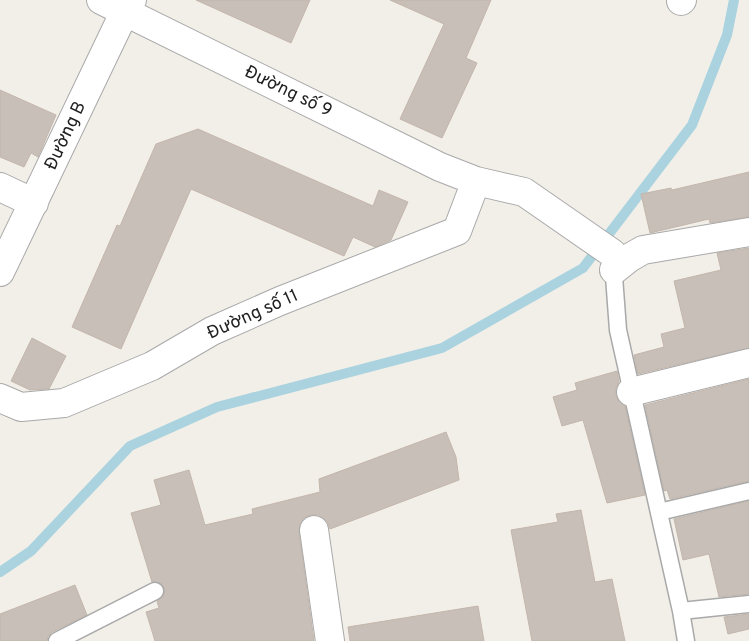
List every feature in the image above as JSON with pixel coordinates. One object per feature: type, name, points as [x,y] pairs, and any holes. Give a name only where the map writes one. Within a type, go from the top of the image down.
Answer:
[{"type":"street","name":"Đường số 9","points":[[119,4],[440,167],[476,181],[524,192],[613,261]]},
{"type":"street","name":"Đường B","points":[[0,272],[34,204],[119,4]]},
{"type":"street","name":"Đường số 11","points":[[0,398],[21,407],[64,403],[152,366],[212,331],[457,231],[476,181]]},
{"type":"street","points":[[0,187],[34,204]]},
{"type":"street","points":[[613,261],[629,258],[644,250],[749,232]]},
{"type":"street","points":[[632,392],[749,363]]},
{"type":"street","points":[[314,530],[330,641]]},
{"type":"lane","points":[[613,261],[618,330],[681,611],[686,641]]},
{"type":"lane","points":[[659,512],[749,491]]},
{"type":"lane","points":[[57,641],[156,591]]},
{"type":"lane","points":[[681,611],[749,604]]},
{"type":"building","points":[[196,0],[310,0],[291,43]]},
{"type":"building","points":[[390,0],[491,0],[466,58],[477,63],[442,138],[400,119],[444,24]]},
{"type":"building","points":[[0,90],[56,115],[38,157],[31,153],[24,167],[0,157]]},
{"type":"building","points":[[198,129],[373,206],[379,190],[408,202],[391,240],[375,247],[353,237],[344,256],[191,189],[121,349],[72,327],[117,225],[120,226],[156,144]]},
{"type":"building","points":[[749,172],[749,217],[710,223],[709,219],[650,233],[641,194],[671,188],[672,190]]},
{"type":"building","points":[[749,248],[749,348],[638,374],[634,355],[664,347],[661,334],[685,328],[674,281],[721,270],[717,253]]},
{"type":"building","points":[[32,338],[66,356],[49,389],[30,390],[11,381]]},
{"type":"building","points":[[617,371],[619,382],[616,388],[616,395],[619,402],[625,406],[645,495],[607,503],[583,420],[562,426],[553,397],[577,390],[575,383]]},
{"type":"building","points":[[749,379],[749,481],[670,499],[667,490],[664,491],[645,405]]},
{"type":"building","points":[[446,432],[456,457],[459,480],[330,529],[327,521],[319,515],[311,515],[304,518],[300,524],[299,532],[314,641],[155,641],[146,612],[159,608],[157,601],[163,597],[165,591],[161,583],[152,582],[131,513],[161,505],[154,480],[189,470],[205,525],[253,514],[252,509],[320,492],[319,479]]},
{"type":"building","points":[[749,501],[749,594],[719,597],[709,554],[683,560],[674,519]]},
{"type":"building","points":[[581,510],[595,582],[612,579],[625,641],[532,641],[511,530],[558,522],[556,514]]},
{"type":"building","points":[[75,585],[87,615],[52,632],[48,636],[47,641],[0,641],[0,614]]},
{"type":"building","points":[[478,606],[484,641],[350,641],[348,627]]},
{"type":"building","points":[[749,614],[749,629],[728,634],[724,617]]},
{"type":"waterway","points":[[0,572],[31,551],[130,446],[217,407],[442,348],[583,268],[692,125],[727,35],[734,0]]}]
